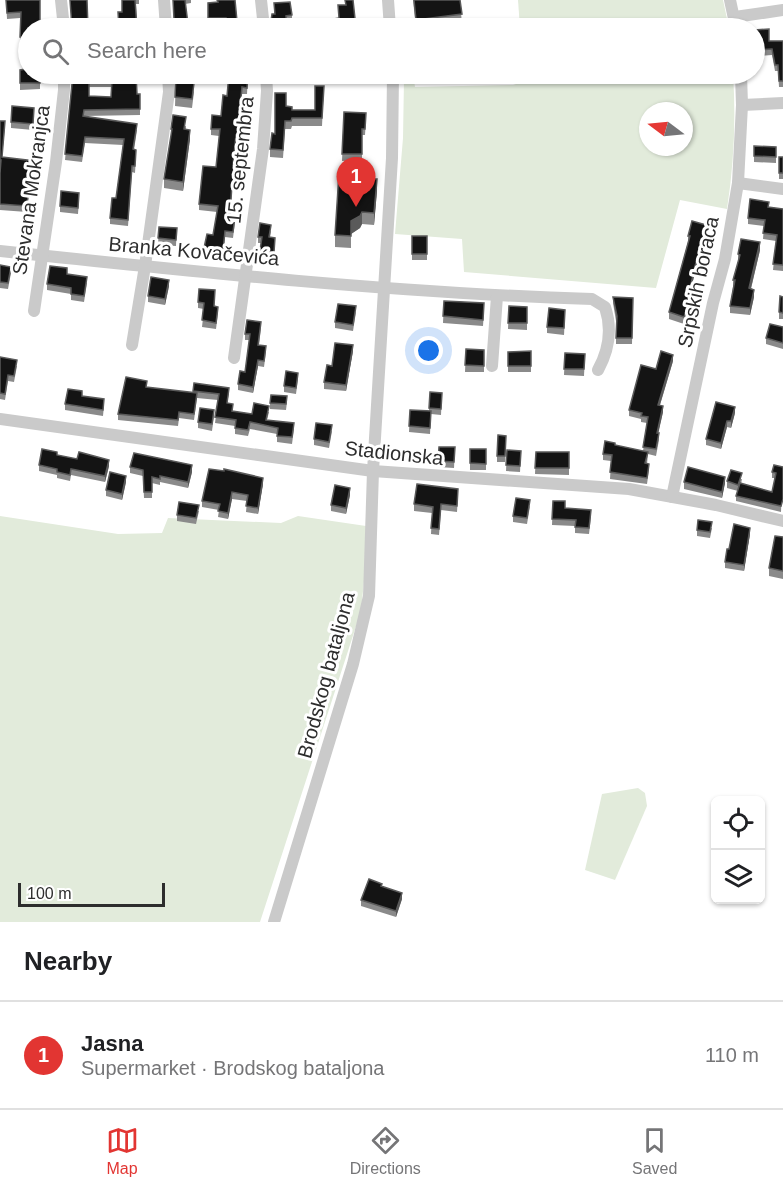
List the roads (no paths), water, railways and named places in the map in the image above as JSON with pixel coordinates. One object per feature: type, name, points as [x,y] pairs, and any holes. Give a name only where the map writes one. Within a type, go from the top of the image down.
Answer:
[{"type":"street","points":[[61,0],[63,18]]},
{"type":"street","points":[[164,0],[165,18]]},
{"type":"street","points":[[261,0],[263,18]]},
{"type":"street","points":[[388,0],[389,18]]},
{"type":"street","points":[[730,0],[735,18]]},
{"type":"street","points":[[754,18],[783,10]]},
{"type":"street","name":"Stevana Mokranjca","points":[[34,311],[56,162],[64,84]]},
{"type":"street","points":[[132,345],[145,266],[169,84]]},
{"type":"street","name":"15. septembra","points":[[234,357],[263,149],[267,84]]},
{"type":"street","name":"Brodskog bataljona","points":[[274,922],[364,623],[369,596],[373,471],[392,158],[393,84]]},
{"type":"street","name":"Srpskih boraca","points":[[672,497],[713,303],[725,260],[738,183],[741,84]]},
{"type":"street","points":[[742,105],[783,103]]},
{"type":"street","points":[[738,183],[783,189]]},
{"type":"street","name":"Branka Kovačevića","points":[[0,251],[385,288]]},
{"type":"street","points":[[385,288],[497,296],[592,299],[605,307],[608,317],[608,349],[598,370]]},
{"type":"street","points":[[492,366],[497,296]]},
{"type":"street","name":"Stadionska","points":[[0,419],[373,471],[629,489],[716,505],[783,521]]},
{"type":"place","name":"Jasna","points":[[356,207]]}]
